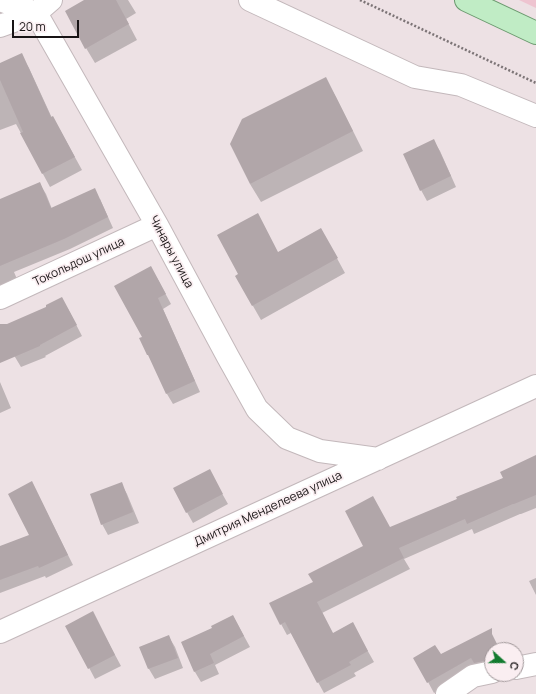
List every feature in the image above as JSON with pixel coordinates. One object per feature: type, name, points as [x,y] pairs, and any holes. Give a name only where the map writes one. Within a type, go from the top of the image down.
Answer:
[{"type":"main road","points":[[466,0],[536,33]]},
{"type":"street","points":[[0,0],[44,6]]},
{"type":"street","points":[[250,0],[415,77],[462,85],[536,116]]},
{"type":"street","points":[[0,26],[44,6]]},
{"type":"street","name":"Чинары улица","points":[[44,6],[157,226],[257,409],[287,438],[320,451],[378,459]]},
{"type":"street","name":"Токольдош улица","points":[[0,298],[157,226]]},
{"type":"street","name":"Дмитрия Менделеева улица","points":[[0,632],[536,386]]},
{"type":"street","points":[[524,666],[536,664]]},
{"type":"street","points":[[447,694],[473,676],[484,674]]},
{"type":"path","points":[[360,0],[536,83]]},
{"type":"shaded area","points":[[519,0],[536,0],[536,8]]},
{"type":"building","points":[[84,0],[116,0],[129,24],[85,49],[65,11]]},
{"type":"building","points":[[22,53],[51,117],[53,116],[75,157],[42,174],[20,133],[23,132],[0,80],[0,63]]},
{"type":"building","points":[[326,77],[353,131],[250,184],[230,144],[242,119]]},
{"type":"building","points":[[434,139],[451,176],[420,191],[403,154]]},
{"type":"building","points":[[40,182],[51,208],[95,188],[108,217],[64,239],[0,266],[0,199]]},
{"type":"building","points":[[258,213],[278,252],[321,228],[338,258],[252,306],[235,276],[238,274],[217,235]]},
{"type":"building","points":[[151,266],[166,294],[158,298],[195,381],[166,394],[139,338],[142,337],[114,286]]},
{"type":"building","points":[[62,297],[77,325],[40,346],[0,363],[0,324],[7,324],[46,307],[46,305]]},
{"type":"building","points":[[536,455],[536,495],[467,524],[465,519],[399,548],[404,558],[317,602],[333,633],[353,622],[368,651],[349,662],[351,665],[317,683],[285,622],[280,625],[269,603],[313,582],[308,574],[363,546],[345,511],[373,496],[390,527],[457,499],[456,497],[503,478],[500,472]]},
{"type":"building","points":[[210,469],[223,494],[186,513],[173,488]]},
{"type":"building","points":[[32,481],[68,555],[39,568],[38,566],[0,580],[0,546],[29,535],[8,494]]},
{"type":"building","points":[[122,482],[133,512],[101,525],[90,494]]},
{"type":"building","points":[[93,611],[115,655],[88,669],[65,626]]},
{"type":"building","points":[[233,615],[244,636],[210,654],[214,663],[194,672],[181,642],[212,628],[211,626]]},
{"type":"building","points":[[492,628],[492,634],[496,642],[484,642],[484,661],[474,663],[471,658],[427,683],[413,658],[435,645],[441,654]]},
{"type":"building","points":[[169,635],[178,658],[148,669],[139,647]]}]
